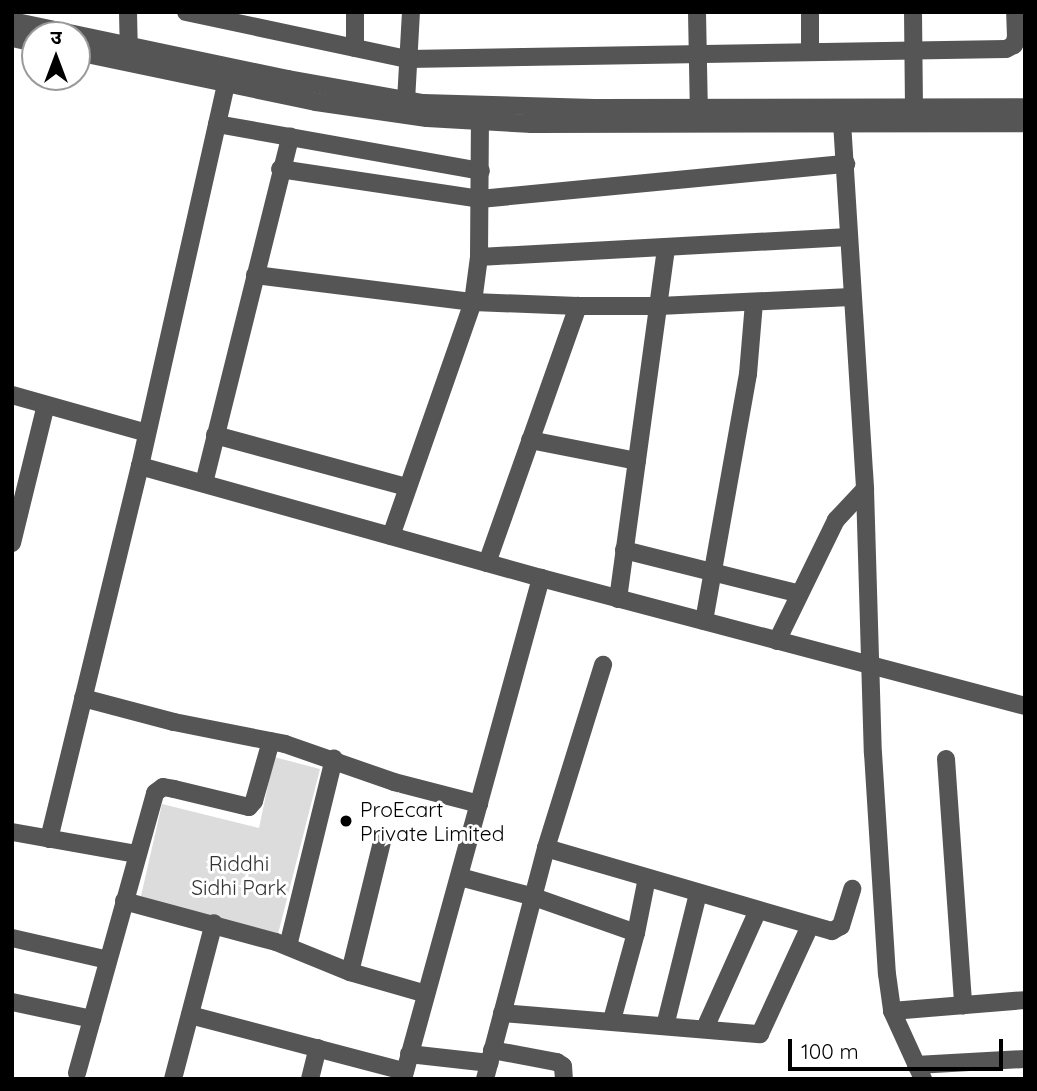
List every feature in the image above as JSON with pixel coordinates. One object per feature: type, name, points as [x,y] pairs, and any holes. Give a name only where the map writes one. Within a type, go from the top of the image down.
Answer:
[{"type":"street","points":[[128,12],[129,54]]},
{"type":"street","points":[[187,12],[408,59],[1006,49],[1014,45],[1016,12]]},
{"type":"street","points":[[355,12],[355,48]]},
{"type":"street","points":[[406,100],[411,12]]},
{"type":"street","points":[[697,12],[699,115]]},
{"type":"street","points":[[810,12],[810,52]]},
{"type":"street","points":[[914,12],[914,107]]},
{"type":"street","points":[[12,21],[226,83],[376,113],[480,121],[914,107],[1025,123]]},
{"type":"street","points":[[91,53],[129,54],[406,100],[513,107],[842,122],[976,116],[1025,107]]},
{"type":"street","points":[[49,839],[148,433],[226,83]]},
{"type":"street","points":[[391,536],[473,302],[480,257],[480,121]]},
{"type":"street","points":[[842,122],[865,489],[873,753],[892,1012],[919,1072],[993,1071],[1025,1059]]},
{"type":"street","points":[[217,124],[481,171]]},
{"type":"street","points":[[204,483],[290,137]]},
{"type":"street","points":[[408,190],[412,160]]},
{"type":"street","points":[[280,169],[480,199],[846,164]]},
{"type":"street","points":[[480,257],[848,237]]},
{"type":"street","points":[[618,598],[666,247]]},
{"type":"street","points":[[255,275],[473,302],[578,306],[659,306],[851,297]]},
{"type":"street","points":[[704,621],[748,374],[754,302]]},
{"type":"street","points":[[487,563],[578,306]]},
{"type":"street","points":[[12,395],[148,433]]},
{"type":"street","points":[[12,543],[47,405]]},
{"type":"street","points":[[215,435],[407,487]]},
{"type":"street","points":[[530,440],[637,461]]},
{"type":"street","points":[[140,466],[541,578],[1025,706]]},
{"type":"street","points":[[777,640],[836,520],[865,489]]},
{"type":"street","points":[[624,550],[800,594]]},
{"type":"street","points":[[405,1068],[541,578]]},
{"type":"street","points":[[489,1064],[546,848],[603,665]]},
{"type":"street","points":[[83,698],[174,722],[271,741],[334,759],[394,782],[479,804]]},
{"type":"street","points":[[77,1073],[155,793],[163,787],[249,807],[271,741]]},
{"type":"street","points":[[288,946],[334,759]]},
{"type":"street","points":[[946,760],[963,1005]]},
{"type":"street","points":[[12,832],[137,854]]},
{"type":"street","points":[[350,972],[382,842]]},
{"type":"street","points":[[546,848],[810,926],[838,930],[852,889]]},
{"type":"street","points":[[460,877],[534,897],[636,933]]},
{"type":"street","points":[[612,1020],[636,933],[647,878]]},
{"type":"street","points":[[665,1026],[698,894]]},
{"type":"street","points":[[124,901],[214,923],[288,946],[350,972],[426,994]]},
{"type":"street","points":[[705,1028],[758,911]]},
{"type":"street","points":[[173,1079],[214,923]]},
{"type":"street","points":[[502,1013],[705,1028],[754,1035],[763,1031],[810,926]]},
{"type":"street","points":[[12,938],[108,960]]},
{"type":"street","points":[[892,1012],[1025,1000]]},
{"type":"street","points":[[12,1002],[92,1019]]},
{"type":"street","points":[[190,1015],[405,1068],[557,1062],[563,1066],[564,1079]]},
{"type":"street","points":[[310,1079],[318,1048]]},
{"type":"green space","name":"Riddhi Sidhi Park","points":[[274,757],[320,769],[276,942],[141,896],[162,804],[259,828]]},
{"type":"place","name":"ProEcart Private Limited","points":[[346,821]]}]
